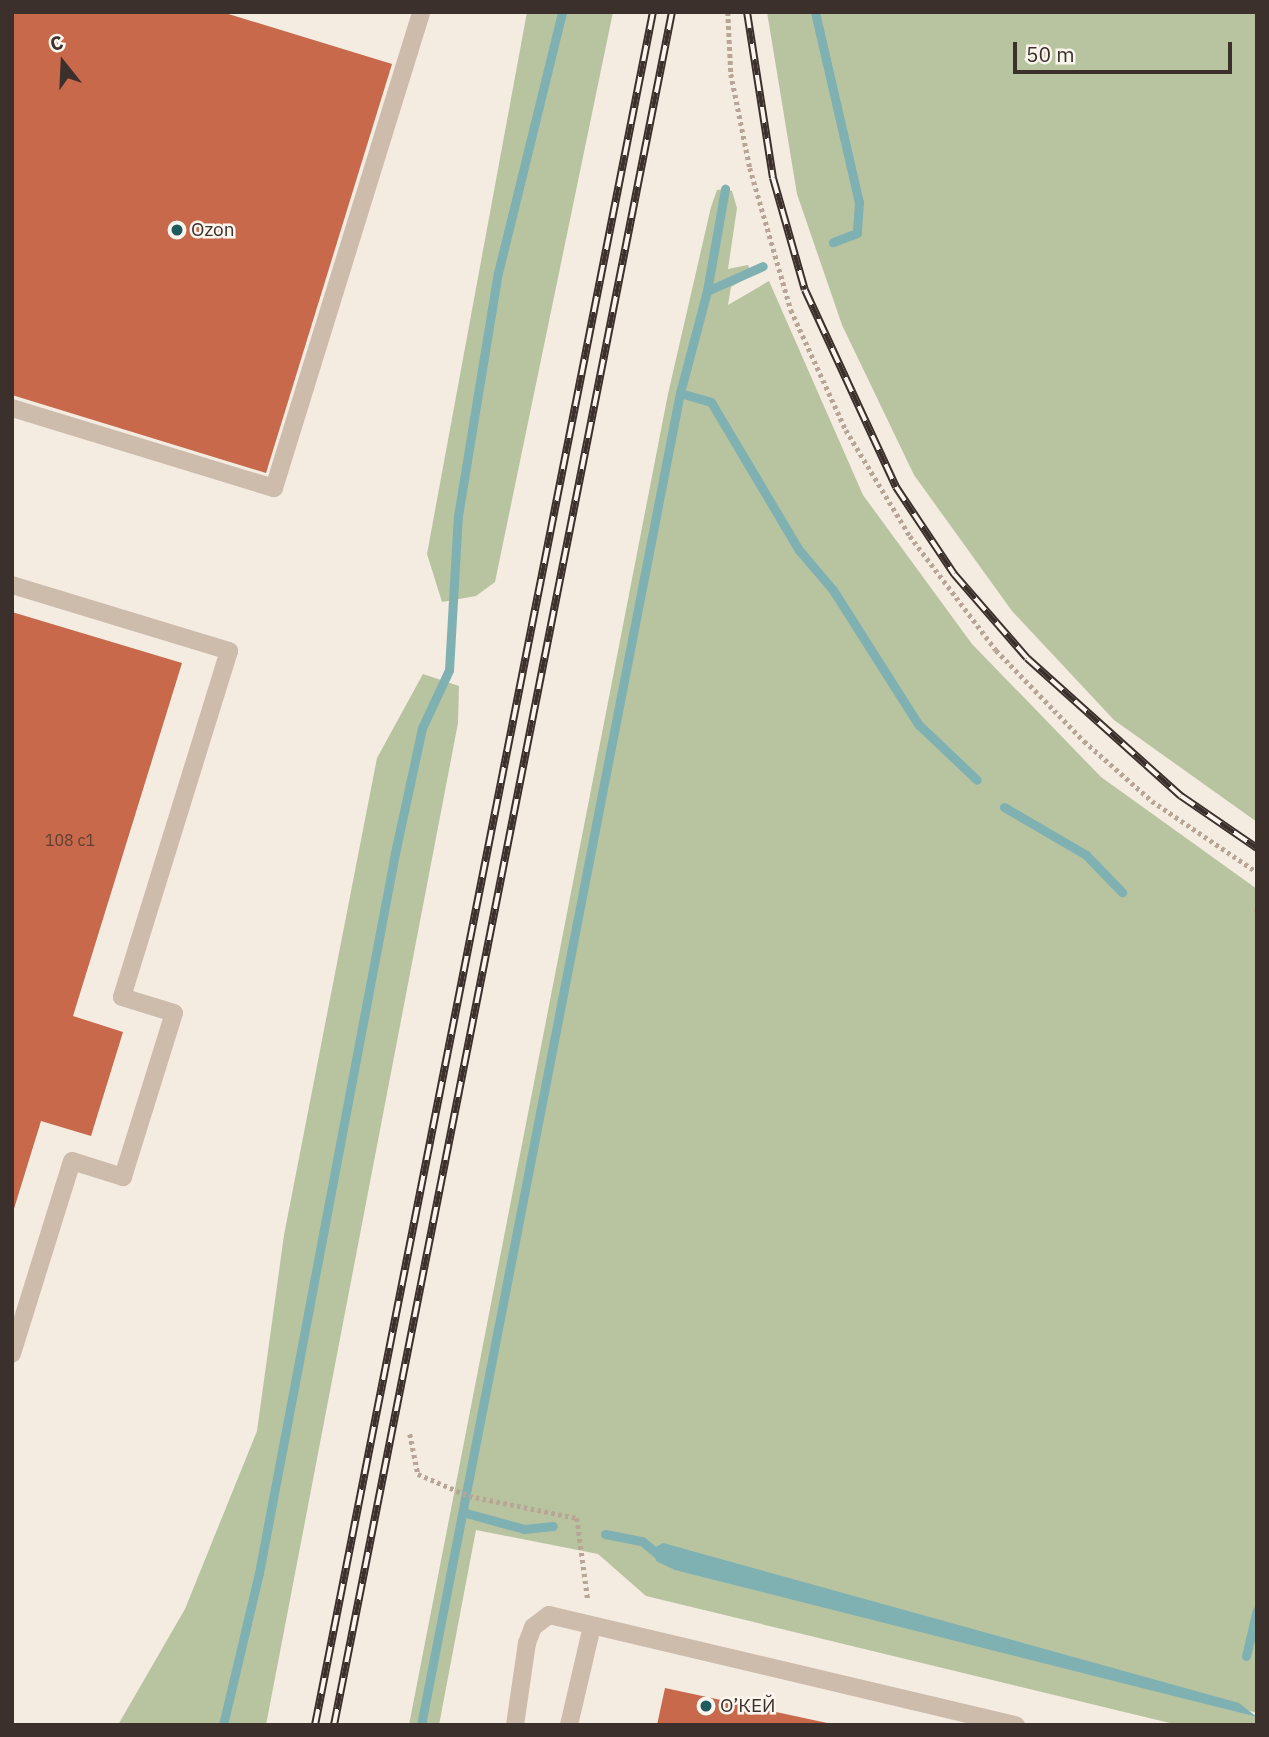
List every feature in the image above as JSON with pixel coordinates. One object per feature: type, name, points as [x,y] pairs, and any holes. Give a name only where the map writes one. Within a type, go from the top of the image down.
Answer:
[{"type":"lane","points":[[12,408],[274,488],[421,12]]},
{"type":"lane","points":[[12,585],[229,651],[122,998],[174,1013],[123,1177],[72,1161],[12,1354]]},
{"type":"lane","points":[[515,1725],[533,1627],[549,1615],[1016,1725]]},
{"type":"lane","points":[[569,1725],[592,1626]]},
{"type":"path","points":[[728,12],[731,74],[750,168],[791,310],[846,430],[902,525],[996,650],[1084,741],[1152,801],[1257,872]]},
{"type":"path","points":[[1257,908],[1257,913]]},
{"type":"path","points":[[410,1434],[418,1474],[469,1496],[577,1518],[592,1626]]},
{"type":"green space","points":[[527,12],[613,12],[495,582],[476,596],[442,602],[427,554]]},
{"type":"green space","points":[[767,12],[1257,12],[1257,822],[1114,720],[1012,611],[914,475],[842,325],[797,194]]},
{"type":"green space","points":[[717,190],[732,191],[737,208],[728,269],[748,265],[752,275],[731,287],[728,305],[769,281],[863,495],[972,644],[1101,777],[1257,889],[1257,1713],[663,1544],[652,1549],[656,1560],[1257,1717],[1257,1725],[1178,1725],[646,1596],[598,1554],[476,1530],[439,1725],[409,1725],[668,394],[711,207]]},
{"type":"green space","points":[[423,674],[459,686],[458,723],[266,1725],[118,1725],[185,1609],[257,1431],[284,1235],[377,758]]},
{"type":"water","points":[[663,1543],[1239,1703],[1257,1717],[675,1570],[656,1561],[652,1549]]},
{"type":"building","name":"Ozon","points":[[12,12],[222,12],[392,64],[266,473],[12,395]]},
{"type":"building","points":[[12,612],[182,663],[73,1016],[123,1032],[91,1136],[41,1121],[13,1212]]},
{"type":"building","name":"О’КЕЙ","points":[[665,1688],[832,1724],[832,1725],[657,1725]]},
{"type":"waterway","points":[[223,1725],[259,1573],[395,853],[422,728],[449,670],[458,516],[498,273],[562,12]]},
{"type":"waterway","points":[[815,12],[859,202],[857,233],[833,242]]},
{"type":"waterway","points":[[707,291],[725,189]]},
{"type":"waterway","points":[[421,1725],[680,393],[707,291],[763,266]]},
{"type":"waterway","points":[[680,393],[711,402],[799,550],[833,590],[918,724],[977,780]]},
{"type":"waterway","points":[[1004,807],[1086,855],[1122,892]]},
{"type":"waterway","points":[[466,1513],[524,1529],[553,1526]]},
{"type":"waterway","points":[[605,1534],[642,1541],[660,1556]]},
{"type":"waterway","points":[[1246,1656],[1257,1610]]},
{"type":"railway","points":[[315,1725],[653,12]]},
{"type":"railway","points":[[334,1725],[672,12]]},
{"type":"railway","points":[[747,12],[773,178],[805,290],[896,487],[954,574],[1027,658],[1181,796],[1257,848]]},
{"type":"place","name":"Ozon","points":[[177,230]]},
{"type":"place","name":"О’КЕЙ","points":[[706,1706]]}]
